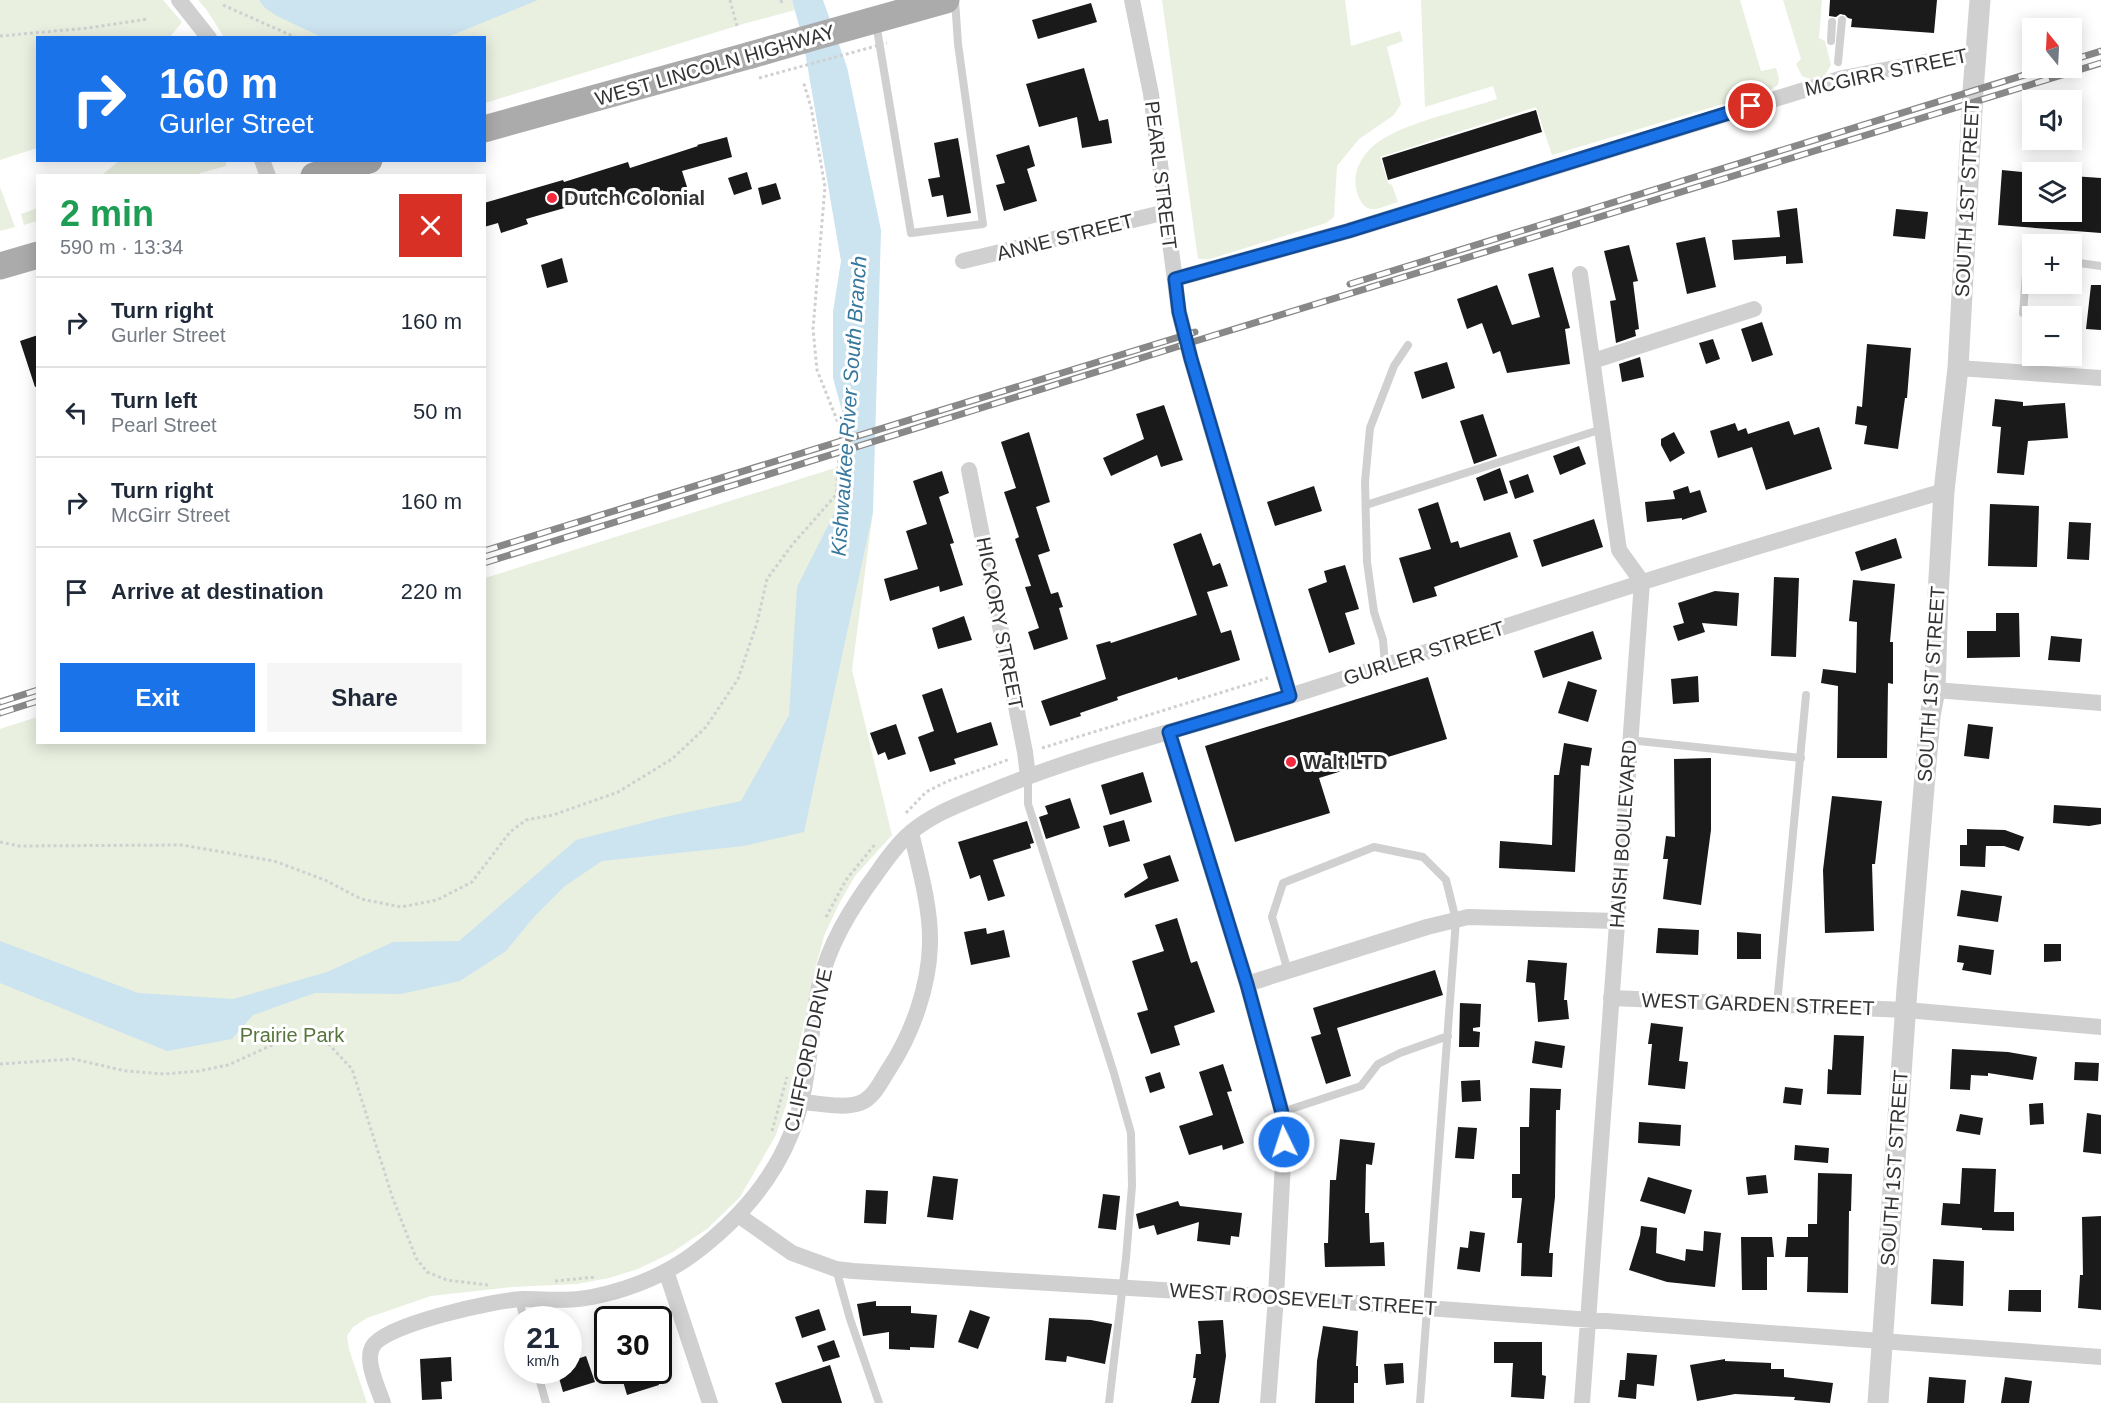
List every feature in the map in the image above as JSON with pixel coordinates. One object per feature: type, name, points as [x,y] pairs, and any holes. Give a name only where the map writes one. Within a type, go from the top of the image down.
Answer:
[{"type":"main road","name":"WEST LINCOLN HIGHWAY","points":[[486,129],[755,67],[883,31],[946,0]]},
{"type":"main road","points":[[321,174],[362,162]]},
{"type":"main road","points":[[0,266],[36,256]]},
{"type":"street","points":[[179,0],[207,36]]},
{"type":"street","name":"PEARL STREET","points":[[1132,0],[1151,94],[1179,312],[1290,696]]},
{"type":"street","name":"SOUTH 1ST STREET","points":[[1878,1403],[1906,1010],[1930,716],[1935,690],[1944,491],[1958,368],[1980,0]]},
{"type":"street","name":"MCGIRR STREET","points":[[1175,279],[1348,231],[1834,81],[1977,52]]},
{"type":"street","name":"ANNE STREET","points":[[963,261],[1166,212]]},
{"type":"street","points":[[1580,274],[1619,550],[1642,582]]},
{"type":"street","points":[[1593,362],[1754,309]]},
{"type":"street","points":[[1958,368],[2101,378]]},
{"type":"street","name":"HICKORY STREET","points":[[969,470],[1026,752],[1028,776]]},
{"type":"street","name":"GURLER STREET","points":[[905,826],[1028,776],[1290,696],[1642,582],[1944,491]]},
{"type":"street","name":"HAISH BOULEVARD","points":[[1582,1403],[1642,582]]},
{"type":"street","points":[[1935,690],[2101,703]]},
{"type":"street","points":[[1169,732],[1247,984],[1285,1124],[1268,1403]]},
{"type":"street","points":[[801,1102],[849,1105],[870,1098],[894,1062],[913,1021],[926,978],[930,944],[922,881],[905,826]]},
{"type":"street","name":"CLIFFORD DRIVE","points":[[383,1403],[370,1360],[370,1351],[378,1340],[399,1329],[464,1309],[519,1299],[562,1301],[590,1298],[637,1284],[666,1271],[692,1255],[738,1215],[759,1192],[794,1128],[801,1102],[820,983],[828,956],[849,910],[893,851],[905,826]]},
{"type":"street","points":[[1247,984],[1456,920],[1482,916],[1617,921]]},
{"type":"street","name":"WEST GARDEN STREET","points":[[1611,998],[1906,1010],[2101,1027]]},
{"type":"street","name":"WEST ROOSEVELT STREET","points":[[738,1215],[792,1253],[836,1269],[1588,1318],[2101,1357]]},
{"type":"street","points":[[666,1271],[710,1403]]},
{"type":"lane","points":[[883,31],[911,233],[982,224],[958,44],[955,0]]},
{"type":"lane","points":[[1838,62],[1842,20]]},
{"type":"lane","points":[[1831,41],[1832,22]]},
{"type":"lane","points":[[2082,263],[2101,266]]},
{"type":"lane","points":[[1385,665],[1383,640],[1374,612],[1368,572],[1365,482],[1370,428],[1394,366],[1408,345]]},
{"type":"lane","points":[[1366,505],[1602,429]]},
{"type":"lane","points":[[1777,1004],[1806,695]]},
{"type":"lane","points":[[1629,740],[1801,758]]},
{"type":"lane","points":[[1028,776],[1028,804],[1131,1133],[1132,1186],[1109,1403]]},
{"type":"lane","points":[[1288,971],[1272,917],[1283,883],[1374,847],[1423,857],[1446,880],[1456,920],[1420,1403]]},
{"type":"lane","points":[[1282,1112],[1361,1086],[1378,1064],[1400,1053],[1448,1036]]},
{"type":"lane","points":[[836,1269],[879,1403]]},
{"type":"lane","points":[[519,1299],[521,1306]]},
{"type":"lane","points":[[541,1384],[546,1403]]},
{"type":"path","points":[[730,0],[737,26]]},
{"type":"path","points":[[223,5],[293,36]]},
{"type":"path","points":[[0,36],[88,28],[148,19]]},
{"type":"path","points":[[755,67],[883,31]]},
{"type":"path","points":[[0,842],[19,846],[182,845],[274,861],[325,880],[361,899],[401,907],[437,900],[472,882],[510,831],[526,820],[553,815],[618,792],[672,759],[706,727],[738,679],[757,623],[767,579],[792,545],[836,495],[841,430],[817,370],[813,328],[825,187],[811,107],[803,81]]},
{"type":"path","points":[[1047,747],[1283,673]]},
{"type":"path","points":[[905,826],[926,792],[948,781],[1009,760]]},
{"type":"path","points":[[824,922],[833,900],[846,880],[879,839]]},
{"type":"path","points":[[0,1064],[73,1059],[126,1071],[165,1074],[199,1071],[228,1065],[292,1036],[310,1031],[321,1036],[352,1069],[395,1205],[416,1258],[427,1272],[447,1280],[495,1285]]},
{"type":"path","points":[[771,1134],[789,1067]]},
{"type":"path","points":[[545,1281],[600,1276]]},
{"type":"green space","points":[[0,0],[163,0],[182,22],[171,36],[36,36],[36,148],[0,160]]},
{"type":"green space","points":[[198,0],[792,0],[795,10],[486,103],[486,36],[223,36]]},
{"type":"green space","points":[[1162,0],[1345,0],[1351,46],[1400,31],[1403,41],[1387,47],[1401,104],[1394,115],[1359,139],[1337,166],[1334,217],[1326,223],[1210,259],[1198,259]]},
{"type":"green space","points":[[1421,0],[1740,0],[1761,71],[1776,68],[1779,78],[1778,85],[1770,90],[1552,155],[1536,107],[1380,157],[1388,183],[1392,185],[1398,202],[1371,209],[1360,200],[1356,189],[1356,179],[1360,163],[1372,147],[1414,124],[1497,99],[1493,86],[1425,107]]},
{"type":"green space","points":[[1783,0],[1822,0],[1819,38],[1825,41],[1831,65],[1825,75],[1810,79],[1802,76],[1796,64],[1801,59]]},
{"type":"green space","points":[[118,162],[226,162],[226,166],[200,174],[103,174]]},
{"type":"green space","points":[[0,187],[15,227],[0,231]]},
{"type":"green space","points":[[36,208],[36,221],[24,225],[21,214]]},
{"type":"green space","name":"Prairie Park","points":[[873,456],[873,512],[852,670],[892,835],[855,876],[824,936],[814,973],[790,1094],[776,1135],[740,1197],[707,1229],[671,1253],[638,1269],[609,1278],[577,1284],[512,1287],[431,1296],[367,1318],[353,1327],[347,1336],[349,1349],[367,1403],[0,1403],[0,729],[36,717],[36,744],[486,744],[486,578]]},
{"type":"water","points":[[259,0],[538,0],[450,36],[319,36],[265,8]]},
{"type":"water","name":"Kishwaukee River South Branch","points":[[792,0],[823,0],[847,67],[881,230],[873,512],[804,832],[744,846],[602,861],[565,886],[534,917],[506,951],[460,981],[401,994],[315,993],[253,1015],[232,1039],[167,1051],[0,983],[0,941],[138,993],[233,999],[327,972],[393,942],[459,941],[576,840],[669,816],[741,801],[789,715],[797,587],[844,494],[847,429],[833,378],[833,312],[841,261],[803,40]]},
{"type":"building","points":[[1830,0],[1937,0],[1934,33],[1851,27],[1852,19],[1845,15],[1829,16]]},
{"type":"building","points":[[1091,3],[1097,22],[1038,39],[1032,20]]},
{"type":"building","points":[[1084,68],[1099,121],[1108,119],[1112,143],[1082,148],[1077,117],[1039,127],[1026,84]]},
{"type":"building","points":[[1536,110],[1542,132],[1388,180],[1382,158]]},
{"type":"building","points":[[727,137],[732,157],[682,171],[688,190],[665,198],[663,190],[610,207],[608,201],[598,204],[596,199],[526,219],[528,224],[501,233],[498,223],[486,226],[486,202],[628,162],[630,168]]},
{"type":"building","points":[[958,138],[971,213],[947,217],[943,195],[932,197],[928,179],[940,177],[934,143]]},
{"type":"building","points":[[1029,145],[1035,166],[1027,169],[1037,201],[1004,211],[996,185],[1005,183],[996,155]]},
{"type":"building","points":[[2002,170],[2022,172],[2022,222],[2082,222],[2082,177],[2101,178],[2101,233],[1998,225]]},
{"type":"building","points":[[747,172],[752,189],[734,195],[728,178]]},
{"type":"building","points":[[776,183],[781,199],[762,205],[758,188]]},
{"type":"building","points":[[1797,208],[1803,263],[1786,264],[1786,256],[1734,260],[1732,240],[1780,237],[1777,211]]},
{"type":"building","points":[[1896,209],[1928,212],[1925,239],[1893,236]]},
{"type":"building","points":[[1705,237],[1716,287],[1687,294],[1676,243]]},
{"type":"building","points":[[1629,245],[1638,281],[1633,282],[1639,329],[1635,330],[1636,336],[1616,343],[1610,301],[1616,300],[1604,251]]},
{"type":"building","points":[[562,258],[568,282],[547,288],[541,265]]},
{"type":"building","points":[[1553,267],[1570,328],[1565,329],[1570,364],[1507,373],[1500,351],[1493,354],[1482,323],[1467,329],[1457,299],[1497,285],[1512,325],[1540,317],[1528,274]]},
{"type":"building","points":[[2091,285],[2101,285],[2101,330],[2086,329]]},
{"type":"building","points":[[1762,322],[1773,355],[1752,362],[1741,329]]},
{"type":"building","points":[[36,336],[36,387],[35,387],[20,341]]},
{"type":"building","points":[[1713,339],[1720,359],[1706,364],[1699,343]]},
{"type":"building","points":[[1867,344],[1911,348],[1907,398],[1905,398],[1898,449],[1864,444],[1867,426],[1855,424],[1857,406],[1862,407]]},
{"type":"building","points":[[1640,357],[1644,377],[1622,382],[1619,364]]},
{"type":"building","points":[[1447,362],[1455,388],[1422,399],[1414,372]]},
{"type":"building","points":[[1995,399],[2023,402],[2023,406],[2065,403],[2068,438],[2028,441],[2024,475],[1997,473],[2001,427],[1992,426]]},
{"type":"building","points":[[1164,405],[1183,460],[1161,467],[1157,455],[1111,476],[1103,458],[1144,439],[1136,414]]},
{"type":"building","points":[[1483,414],[1497,456],[1474,464],[1460,421]]},
{"type":"building","points":[[1789,421],[1794,435],[1819,427],[1832,469],[1766,490],[1752,447],[1718,458],[1710,431],[1735,423],[1738,431],[1746,428],[1748,434]]},
{"type":"building","points":[[1029,432],[1050,502],[1036,507],[1050,551],[1038,555],[1051,594],[1058,592],[1063,607],[1059,608],[1068,639],[1034,650],[1028,632],[1039,628],[1025,587],[1031,586],[1015,539],[1019,537],[1004,492],[1016,488],[1001,442]]},
{"type":"building","points":[[1674,432],[1685,453],[1670,462],[1661,445],[1661,439]]},
{"type":"building","points":[[1579,446],[1586,464],[1560,475],[1553,456]]},
{"type":"building","points":[[1500,468],[1508,493],[1484,501],[1476,478]]},
{"type":"building","points":[[942,471],[949,493],[939,497],[954,543],[950,544],[963,585],[940,592],[939,586],[890,601],[884,579],[918,569],[906,531],[927,524],[913,481]]},
{"type":"building","points":[[1528,474],[1534,492],[1515,499],[1509,481]]},
{"type":"building","points":[[1314,486],[1322,511],[1275,526],[1267,502]]},
{"type":"building","points":[[1688,486],[1690,493],[1700,490],[1707,512],[1682,520],[1682,518],[1647,522],[1645,502],[1675,499],[1673,491]]},
{"type":"building","points":[[1438,502],[1451,543],[1458,541],[1460,548],[1510,532],[1518,557],[1434,587],[1437,596],[1413,603],[1399,558],[1431,549],[1418,509]]},
{"type":"building","points":[[1990,504],[2039,506],[2037,567],[1988,566]]},
{"type":"building","points":[[1594,519],[1603,547],[1542,567],[1533,540]]},
{"type":"building","points":[[2069,522],[2091,523],[2089,560],[2067,559]]},
{"type":"building","points":[[1201,533],[1213,566],[1220,563],[1228,586],[1207,592],[1221,633],[1231,630],[1240,660],[1178,680],[1177,677],[1117,697],[1118,700],[1050,726],[1041,701],[1106,679],[1096,645],[1110,641],[1111,643],[1197,615],[1173,544]]},
{"type":"building","points":[[1896,538],[1902,558],[1861,571],[1855,552]]},
{"type":"building","points":[[1345,565],[1359,609],[1345,613],[1355,644],[1329,653],[1308,589],[1327,582],[1324,571]]},
{"type":"building","points":[[1774,577],[1799,578],[1796,657],[1771,656]]},
{"type":"building","points":[[1853,580],[1895,584],[1890,642],[1893,642],[1893,684],[1888,683],[1887,758],[1837,758],[1838,686],[1821,683],[1823,669],[1856,673],[1857,622],[1849,621]]},
{"type":"building","points":[[1715,591],[1739,593],[1737,626],[1702,623],[1705,632],[1678,641],[1673,626],[1684,623],[1678,603]]},
{"type":"building","points":[[1996,613],[2019,613],[2020,657],[1967,658],[1967,631],[1996,631]]},
{"type":"building","points":[[964,616],[972,640],[938,649],[932,628]]},
{"type":"building","points":[[1593,631],[1602,659],[1543,678],[1534,651]]},
{"type":"building","points":[[2051,636],[2082,639],[2080,662],[2048,660]]},
{"type":"building","points":[[1698,676],[1699,702],[1673,704],[1671,679]]},
{"type":"building","name":"Walt LTD","points":[[1428,677],[1447,739],[1319,778],[1330,813],[1235,842],[1205,746]]},
{"type":"building","points":[[1568,681],[1597,690],[1588,722],[1558,713]]},
{"type":"building","points":[[942,688],[957,733],[991,722],[998,745],[954,759],[956,764],[930,772],[918,737],[934,731],[922,695]]},
{"type":"building","points":[[896,724],[906,754],[888,760],[885,752],[878,755],[870,733]]},
{"type":"building","points":[[1968,724],[1993,727],[1989,759],[1964,756]]},
{"type":"building","points":[[1564,743],[1592,748],[1589,766],[1581,765],[1575,872],[1499,868],[1500,841],[1552,845],[1554,775],[1559,775]]},
{"type":"building","points":[[1711,758],[1711,830],[1701,905],[1663,899],[1668,859],[1663,859],[1666,836],[1675,837],[1674,759]]},
{"type":"building","points":[[1143,772],[1152,802],[1110,815],[1101,785]]},
{"type":"building","points":[[1832,796],[1882,801],[1875,864],[1872,864],[1874,931],[1825,933],[1823,870]]},
{"type":"building","points":[[1070,798],[1080,828],[1046,839],[1039,817],[1048,814],[1045,806]]},
{"type":"building","points":[[2054,805],[2101,808],[2101,824],[2089,826],[2053,823]]},
{"type":"building","points":[[1124,820],[1130,841],[1109,847],[1103,826]]},
{"type":"building","points":[[1027,821],[1034,843],[1030,844],[1031,848],[993,860],[1005,896],[988,901],[980,875],[970,879],[958,842]]},
{"type":"building","points":[[1967,829],[2005,830],[2024,837],[2019,851],[2004,846],[1986,846],[1985,867],[1960,866],[1960,845],[1967,845]]},
{"type":"building","points":[[1170,855],[1179,881],[1125,898],[1124,894],[1148,878],[1143,864]]},
{"type":"building","points":[[1961,890],[2002,896],[1998,922],[1957,916]]},
{"type":"building","points":[[1177,918],[1191,963],[1197,961],[1215,1012],[1174,1026],[1180,1045],[1151,1054],[1137,1013],[1148,1010],[1132,961],[1164,951],[1155,925]]},
{"type":"building","points":[[986,928],[987,934],[1004,930],[1010,957],[971,965],[964,932]]},
{"type":"building","points":[[1658,928],[1699,930],[1698,955],[1656,953]]},
{"type":"building","points":[[1737,932],[1761,934],[1761,959],[1737,959]]},
{"type":"building","points":[[2044,944],[2061,944],[2061,961],[2044,962]]},
{"type":"building","points":[[1959,945],[1994,950],[1991,975],[1962,970],[1964,963],[1957,962]]},
{"type":"building","points":[[1528,960],[1567,963],[1564,1000],[1567,1000],[1569,1019],[1538,1022],[1535,983],[1526,982]]},
{"type":"building","points":[[1435,970],[1443,995],[1337,1028],[1351,1076],[1326,1084],[1311,1037],[1321,1034],[1313,1008]]},
{"type":"building","points":[[1460,1003],[1481,1004],[1480,1027],[1473,1028],[1473,1031],[1480,1032],[1479,1047],[1459,1047]]},
{"type":"building","points":[[1651,1023],[1683,1027],[1679,1061],[1688,1062],[1685,1089],[1648,1085],[1652,1044],[1648,1044]]},
{"type":"building","points":[[1834,1035],[1864,1036],[1861,1095],[1827,1094],[1828,1069],[1832,1070]]},
{"type":"building","points":[[1535,1041],[1565,1046],[1562,1068],[1532,1063]]},
{"type":"building","points":[[1952,1049],[2008,1052],[2037,1057],[2033,1080],[1988,1073],[1988,1076],[1971,1075],[1970,1090],[1950,1089]]},
{"type":"building","points":[[2075,1062],[2099,1063],[2098,1081],[2074,1080]]},
{"type":"building","points":[[1223,1064],[1232,1091],[1227,1092],[1244,1143],[1223,1150],[1222,1145],[1189,1155],[1179,1126],[1213,1115],[1199,1072]]},
{"type":"building","points":[[1160,1072],[1165,1088],[1150,1093],[1145,1077]]},
{"type":"building","points":[[1480,1080],[1481,1101],[1462,1102],[1461,1081]]},
{"type":"building","points":[[1785,1087],[1803,1089],[1801,1105],[1783,1103]]},
{"type":"building","points":[[1530,1088],[1561,1089],[1560,1110],[1556,1110],[1555,1197],[1549,1253],[1553,1253],[1552,1277],[1521,1276],[1522,1243],[1517,1243],[1522,1198],[1512,1198],[1512,1174],[1520,1174],[1520,1127],[1529,1127]]},
{"type":"building","points":[[2043,1103],[2044,1124],[2030,1125],[2029,1104]]},
{"type":"building","points":[[2087,1113],[2101,1115],[2101,1154],[2083,1152]]},
{"type":"building","points":[[1960,1114],[1983,1118],[1980,1135],[1956,1131]]},
{"type":"building","points":[[1639,1122],[1681,1125],[1680,1146],[1638,1143]]},
{"type":"building","points":[[1458,1127],[1477,1128],[1474,1159],[1455,1158]]},
{"type":"building","points":[[1340,1139],[1375,1143],[1372,1165],[1366,1164],[1365,1213],[1369,1213],[1370,1243],[1384,1242],[1385,1266],[1325,1267],[1324,1243],[1328,1243],[1330,1180],[1336,1180]]},
{"type":"building","points":[[1795,1145],[1829,1148],[1828,1163],[1794,1160]]},
{"type":"building","points":[[1962,1168],[1996,1169],[1994,1212],[2014,1212],[2014,1231],[1941,1225],[1943,1203],[1960,1204]]},
{"type":"building","points":[[1818,1173],[1852,1174],[1848,1293],[1807,1292],[1808,1257],[1785,1257],[1787,1237],[1808,1237],[1808,1224],[1817,1224]]},
{"type":"building","points":[[1766,1175],[1768,1193],[1748,1195],[1746,1177]]},
{"type":"building","points":[[933,1176],[958,1179],[953,1220],[927,1217]]},
{"type":"building","points":[[1648,1177],[1692,1190],[1685,1214],[1640,1201]]},
{"type":"building","points":[[866,1190],[888,1191],[886,1224],[864,1223]]},
{"type":"building","points":[[1103,1194],[1120,1196],[1116,1230],[1098,1228]]},
{"type":"building","points":[[1178,1201],[1180,1206],[1242,1213],[1239,1237],[1231,1236],[1230,1245],[1197,1241],[1199,1222],[1157,1235],[1154,1225],[1139,1229],[1136,1214]]},
{"type":"building","points":[[2101,1216],[2101,1310],[2078,1308],[2080,1275],[2083,1275],[2082,1217]]},
{"type":"building","points":[[1641,1226],[1657,1228],[1656,1253],[1685,1261],[1686,1249],[1703,1251],[1704,1231],[1721,1233],[1715,1287],[1667,1282],[1629,1270]]},
{"type":"building","points":[[1470,1231],[1485,1233],[1480,1272],[1457,1269],[1460,1247],[1468,1248]]},
{"type":"building","points":[[1741,1237],[1772,1237],[1774,1257],[1767,1257],[1767,1290],[1742,1290]]},
{"type":"building","points":[[1933,1259],[1964,1261],[1963,1306],[1931,1304]]},
{"type":"building","points":[[2009,1290],[2041,1290],[2041,1312],[2008,1311]]},
{"type":"building","points":[[876,1301],[876,1306],[911,1306],[911,1313],[937,1315],[934,1348],[889,1349],[889,1332],[863,1336],[857,1304]]},
{"type":"building","points":[[819,1309],[826,1330],[802,1338],[795,1317]]},
{"type":"building","points":[[970,1310],[990,1317],[978,1349],[958,1342]]},
{"type":"building","points":[[1049,1318],[1091,1320],[1112,1324],[1105,1364],[1067,1356],[1066,1362],[1045,1360]]},
{"type":"building","points":[[1223,1320],[1226,1356],[1219,1403],[1191,1403],[1196,1378],[1193,1378],[1196,1354],[1201,1354],[1198,1321]]},
{"type":"building","points":[[1323,1326],[1358,1331],[1356,1366],[1358,1366],[1358,1383],[1354,1383],[1354,1403],[1315,1403],[1317,1361]]},
{"type":"building","points":[[834,1340],[840,1357],[823,1362],[817,1346]]},
{"type":"building","points":[[1494,1342],[1542,1342],[1542,1375],[1546,1376],[1544,1399],[1511,1397],[1513,1363],[1494,1363]]},
{"type":"building","points":[[1627,1353],[1657,1355],[1654,1386],[1637,1384],[1636,1399],[1618,1397],[1620,1380],[1625,1380]]},
{"type":"building","points":[[586,1356],[594,1382],[563,1392],[561,1384],[582,1384],[582,1357]]},
{"type":"building","points":[[451,1357],[452,1381],[441,1382],[442,1399],[422,1400],[420,1359]]},
{"type":"building","points":[[1725,1359],[1725,1361],[1771,1363],[1771,1369],[1784,1369],[1784,1377],[1833,1383],[1830,1403],[1794,1400],[1795,1397],[1735,1394],[1697,1401],[1690,1365]]},
{"type":"building","points":[[1403,1363],[1404,1383],[1386,1385],[1384,1364]]},
{"type":"building","points":[[830,1365],[842,1403],[782,1403],[775,1383]]},
{"type":"building","points":[[1929,1377],[1966,1380],[1964,1403],[1927,1403]]},
{"type":"building","points":[[2005,1377],[2032,1381],[2029,1403],[2001,1403]]},
{"type":"building","points":[[624,1384],[659,1384],[659,1385],[627,1395]]},
{"type":"railway","points":[[2082,57],[2101,51]]},
{"type":"railway","points":[[486,562],[1202,339],[2101,63]]},
{"type":"railway","points":[[1350,284],[2022,76]]},
{"type":"railway","points":[[486,550],[1195,332]]},
{"type":"railway","points":[[0,702],[36,691]]},
{"type":"railway","points":[[0,713],[36,702]]},
{"type":"place","name":"Dutch Colonial","points":[[552,198]]},
{"type":"place","name":"Walt LTD","points":[[1291,762]]},
{"type":"route","points":[[1284,1142],[1285,1124],[1247,984],[1169,732],[1290,696],[1191,359],[1179,312],[1175,279],[1348,231],[1751,106]]}]
